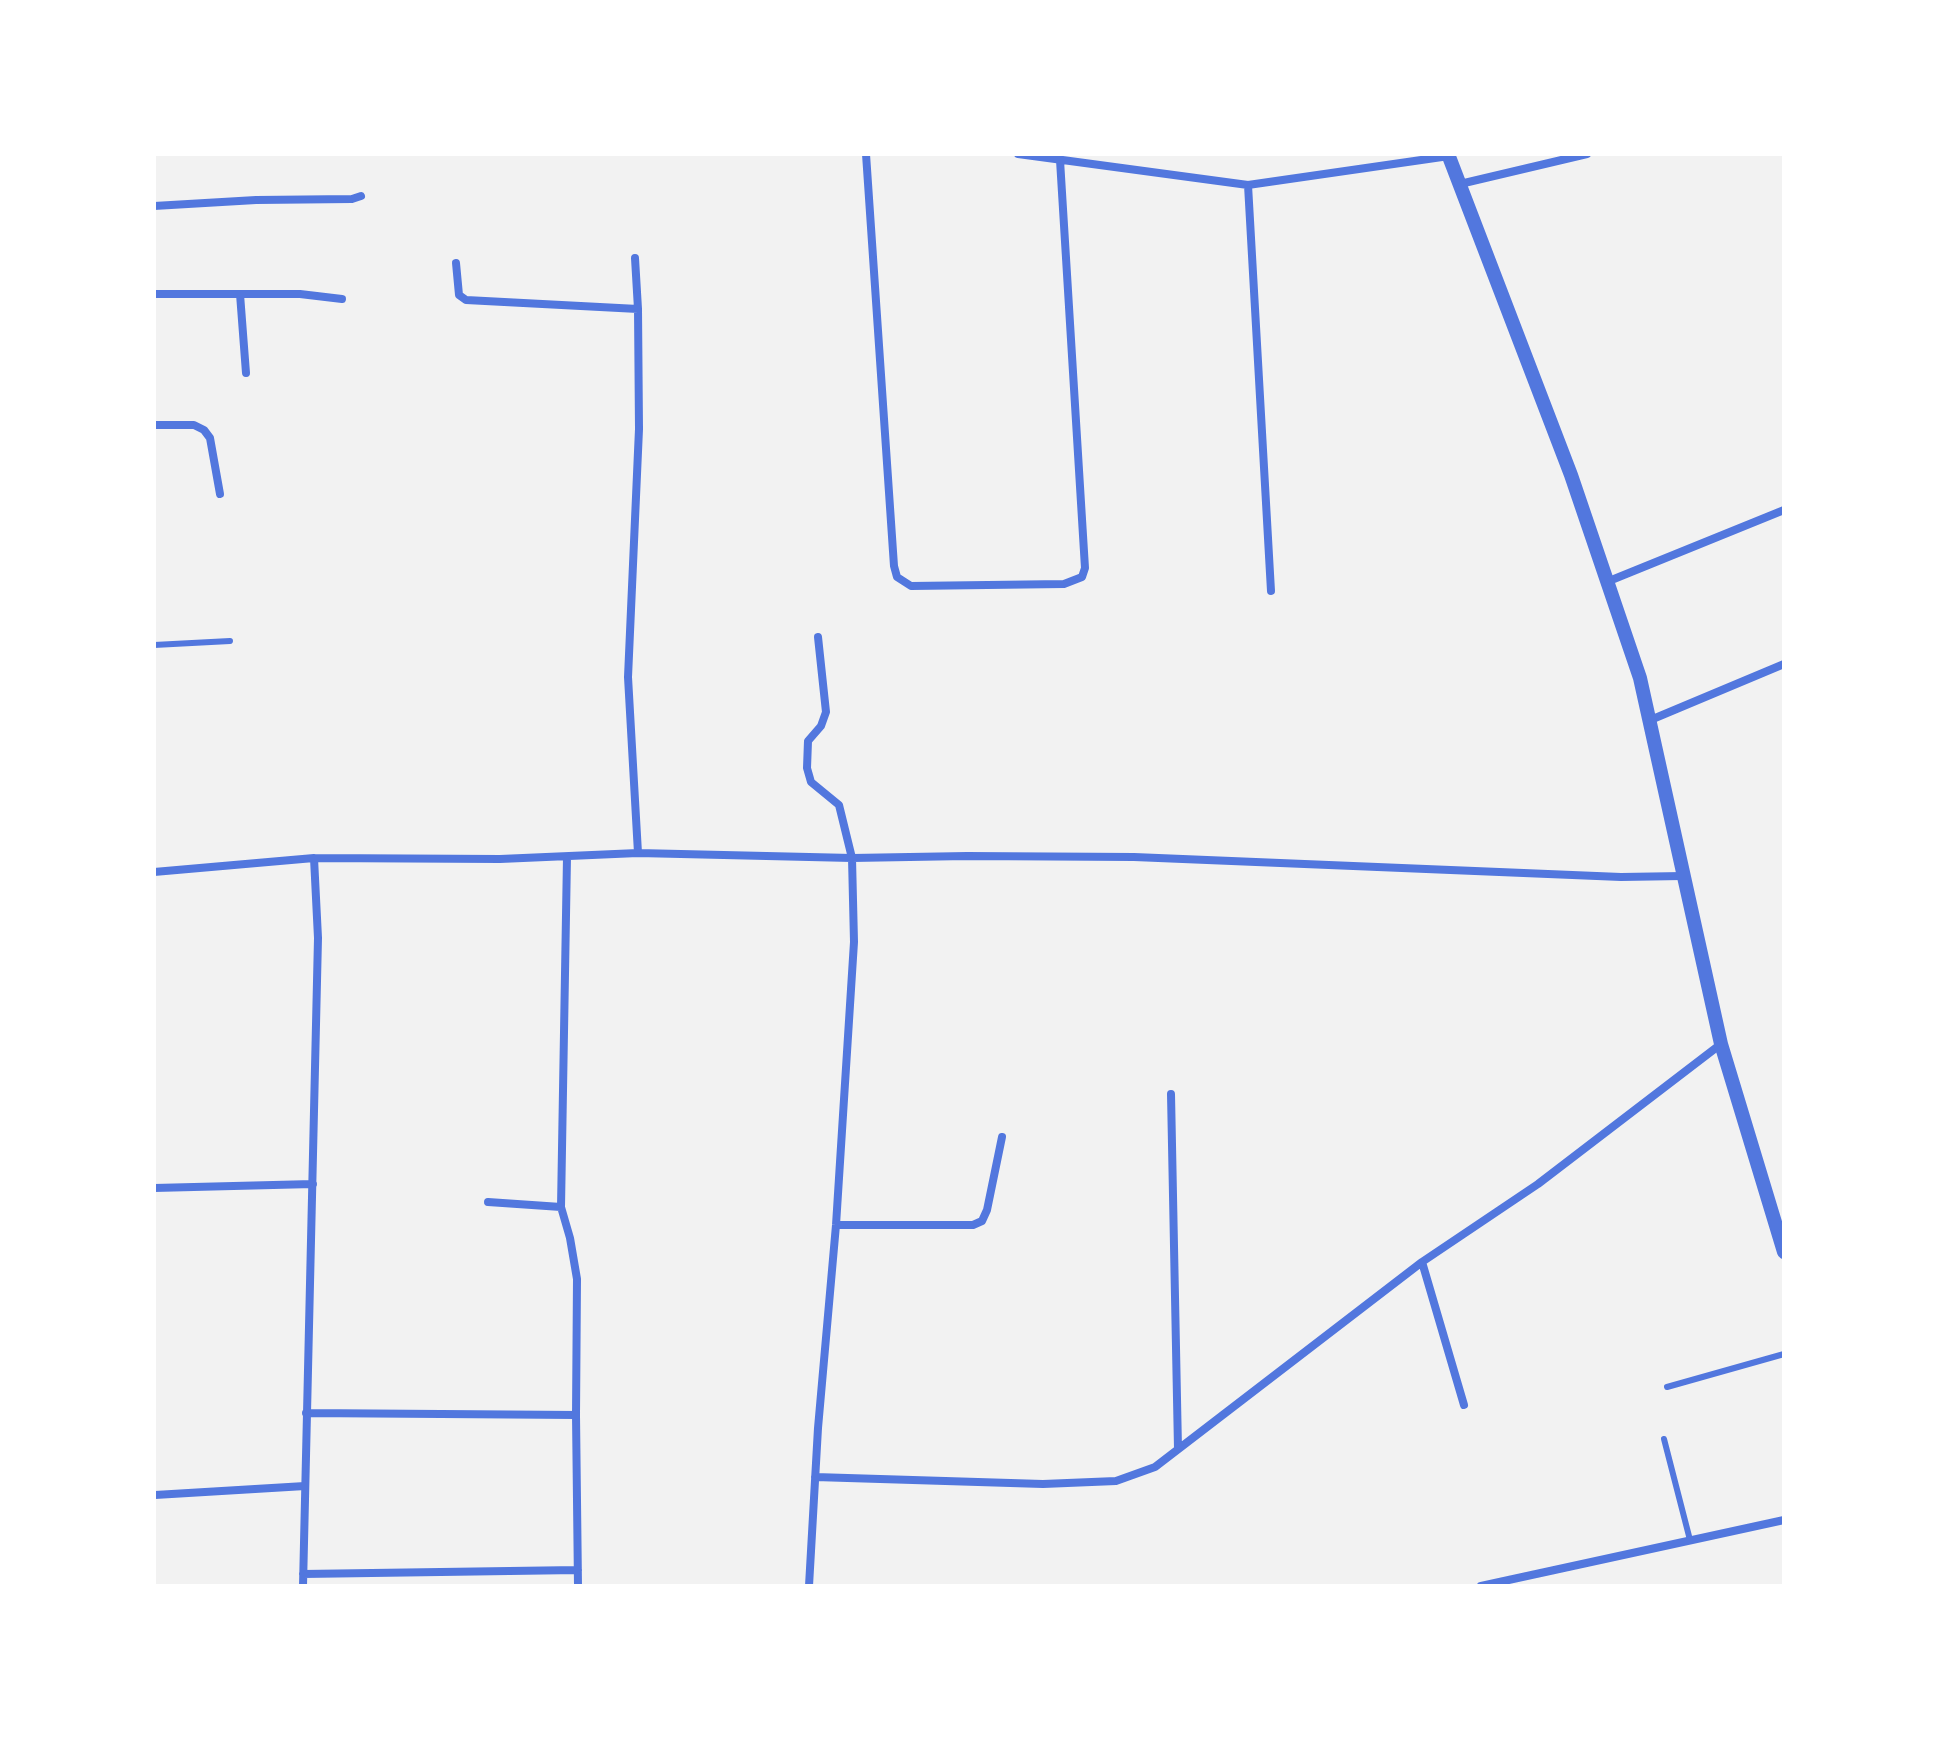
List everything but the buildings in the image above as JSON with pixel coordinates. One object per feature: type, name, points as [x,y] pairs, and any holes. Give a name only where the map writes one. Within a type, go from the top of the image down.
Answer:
[{"type":"street","points":[[866,154],[894,566],[897,577],[911,586],[1064,584],[1082,577],[1085,568],[1060,160]]},
{"type":"street","points":[[1018,154],[1248,185],[1449,155],[1571,475],[1640,678],[1721,1044],[1784,1252]]},
{"type":"street","points":[[1460,184],[1587,154]]},
{"type":"street","points":[[1248,185],[1271,591]]},
{"type":"street","points":[[154,206],[352,199],[361,196]]},
{"type":"street","points":[[635,258],[639,429],[628,677],[638,853]]},
{"type":"street","points":[[456,263],[459,295],[466,300],[638,309]]},
{"type":"street","points":[[154,294],[300,294],[342,299]]},
{"type":"street","points":[[240,294],[246,373]]},
{"type":"street","points":[[154,425],[194,425],[204,430],[210,438],[220,494]]},
{"type":"street","points":[[1609,581],[1784,510]]},
{"type":"street","points":[[809,1586],[854,942],[852,858],[839,805],[811,782],[807,768],[808,741],[821,726],[826,712],[818,637]]},
{"type":"street","points":[[1648,721],[1784,664]]},
{"type":"street","points":[[154,872],[314,858],[500,859],[638,853],[852,858],[1134,857],[1621,877],[1683,876]]},
{"type":"street","points":[[567,857],[561,1207],[577,1279],[578,1586]]},
{"type":"street","points":[[303,1586],[318,938],[314,858]]},
{"type":"street","points":[[815,1477],[1043,1484],[1116,1481],[1155,1467],[1422,1262],[1538,1184],[1721,1044]]},
{"type":"street","points":[[1171,1094],[1178,1449]]},
{"type":"street","points":[[836,1225],[973,1225],[982,1221],[1002,1137]]},
{"type":"street","points":[[154,1188],[313,1184]]},
{"type":"street","points":[[488,1202],[561,1207]]},
{"type":"street","points":[[1422,1262],[1464,1405]]},
{"type":"street","points":[[306,1413],[576,1415]]},
{"type":"street","points":[[155,1495],[305,1486]]},
{"type":"street","points":[[1481,1586],[1784,1520]]},
{"type":"street","points":[[303,1574],[578,1570]]},
{"type":"lane","points":[[154,645],[230,641]]},
{"type":"lane","points":[[1667,1387],[1784,1354]]},
{"type":"lane","points":[[1664,1439],[1690,1540]]}]
